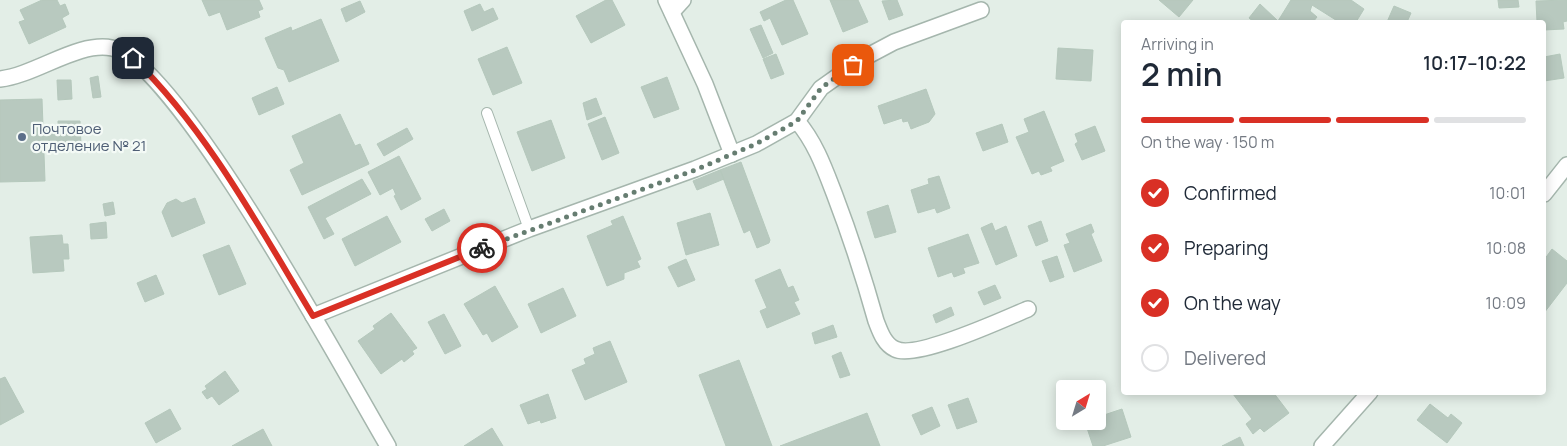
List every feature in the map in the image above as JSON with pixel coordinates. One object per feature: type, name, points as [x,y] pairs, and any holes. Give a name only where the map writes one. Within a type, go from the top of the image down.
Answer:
[{"type":"street","points":[[682,0],[669,6],[705,84],[732,154]]},
{"type":"street","points":[[313,316],[529,229],[756,144],[797,121],[821,88],[862,59],[902,39],[981,10]]},
{"type":"street","points":[[0,79],[19,76],[84,49],[97,47],[112,48],[133,58],[175,102],[202,139],[313,316],[388,446]]},
{"type":"street","points":[[797,121],[809,135],[817,150],[848,229],[881,335],[894,349],[902,352],[928,348],[1028,309]]},
{"type":"street","points":[[1546,191],[1567,165]]},
{"type":"street","points":[[1322,446],[1362,395]]},
{"type":"lane","points":[[487,113],[529,229]]},
{"type":"building","points":[[42,0],[57,0],[60,6],[65,4],[69,14],[62,18],[66,27],[29,44],[19,22],[25,20],[20,10]]},
{"type":"building","points":[[202,0],[259,0],[263,9],[258,11],[260,17],[227,30],[220,12],[209,16]]},
{"type":"building","points":[[606,0],[612,0],[625,25],[591,43],[576,16]]},
{"type":"building","points":[[786,0],[793,0],[808,34],[782,45],[770,18],[764,21],[760,12]]},
{"type":"building","points":[[830,0],[858,0],[868,22],[843,32]]},
{"type":"building","points":[[897,0],[903,15],[889,20],[882,1]]},
{"type":"building","points":[[1159,0],[1193,0],[1179,17]]},
{"type":"building","points":[[1291,0],[1351,0],[1364,9],[1357,20],[1336,20],[1312,5],[1310,11],[1317,17],[1315,20],[1279,20]]},
{"type":"building","points":[[1498,0],[1518,0],[1519,7],[1499,8]]},
{"type":"building","points":[[1567,0],[1567,21],[1563,22],[1564,29],[1546,30],[1546,20],[1537,20],[1536,1]]},
{"type":"building","points":[[360,1],[365,12],[346,22],[341,9]]},
{"type":"building","points":[[480,4],[484,12],[493,8],[498,19],[472,31],[464,11]]},
{"type":"building","points":[[1260,4],[1277,20],[1252,20],[1249,18]]},
{"type":"building","points":[[1394,6],[1411,13],[1408,20],[1388,20]]},
{"type":"building","points":[[321,19],[339,61],[289,82],[284,70],[278,68],[265,38],[291,27],[292,31]]},
{"type":"building","points":[[761,25],[773,53],[763,58],[750,29]]},
{"type":"building","points":[[507,47],[522,83],[493,95],[478,59]]},
{"type":"building","points":[[1058,48],[1093,50],[1091,81],[1056,79]]},
{"type":"building","points":[[776,54],[784,74],[771,79],[763,59]]},
{"type":"building","points":[[1560,54],[1564,78],[1546,81],[1546,57]]},
{"type":"building","points":[[98,76],[101,97],[93,98],[90,78]]},
{"type":"building","points":[[667,77],[679,109],[654,118],[641,87]]},
{"type":"building","points":[[57,80],[71,80],[72,99],[58,100]]},
{"type":"building","points":[[277,87],[284,104],[259,115],[252,98]]},
{"type":"building","points":[[926,89],[935,114],[929,122],[911,129],[908,121],[903,122],[902,118],[884,124],[878,106]]},
{"type":"building","points":[[596,98],[602,114],[587,120],[583,103]]},
{"type":"building","name":"Почтовое отделение № 21","points":[[42,99],[45,181],[0,182],[0,100]]},
{"type":"building","points":[[1044,111],[1064,161],[1050,167],[1052,171],[1041,175],[1039,171],[1032,174],[1016,137],[1029,132],[1024,119]]},
{"type":"building","points":[[340,114],[355,146],[360,144],[369,164],[302,195],[290,170],[304,163],[292,136]]},
{"type":"building","points":[[605,117],[619,153],[602,160],[588,124]]},
{"type":"building","points":[[551,120],[565,158],[532,171],[517,132]]},
{"type":"building","points":[[58,121],[80,121],[81,145],[43,145],[43,129],[58,128]]},
{"type":"building","points":[[1002,124],[1008,142],[983,151],[976,133]]},
{"type":"building","points":[[1095,126],[1105,151],[1082,160],[1075,144],[1078,142],[1075,134]]},
{"type":"building","points":[[407,128],[413,139],[384,156],[377,144]]},
{"type":"building","points":[[399,156],[421,199],[401,210],[394,196],[396,195],[393,188],[380,195],[368,172]]},
{"type":"building","points":[[741,162],[770,240],[769,243],[757,248],[750,230],[744,233],[720,170]]},
{"type":"building","points":[[720,170],[724,179],[697,190],[693,181]]},
{"type":"building","points":[[939,176],[950,208],[937,213],[935,208],[918,213],[911,190],[929,184],[928,179]]},
{"type":"building","points":[[362,179],[371,194],[325,218],[334,234],[324,239],[308,207]]},
{"type":"building","points":[[195,198],[205,223],[172,237],[162,212],[167,203],[176,199],[182,203]]},
{"type":"building","points":[[113,202],[115,214],[105,216],[103,204]]},
{"type":"building","points":[[888,205],[896,232],[875,238],[867,212]]},
{"type":"building","points":[[444,209],[450,221],[432,231],[425,219]]},
{"type":"building","points":[[710,213],[719,245],[686,255],[677,223]]},
{"type":"building","points":[[387,216],[401,242],[355,266],[342,239]]},
{"type":"building","points":[[623,216],[641,259],[637,261],[640,267],[624,273],[624,279],[607,286],[587,236],[613,225],[611,221]]},
{"type":"building","points":[[1041,221],[1048,241],[1036,246],[1028,226]]},
{"type":"building","points":[[106,222],[107,238],[91,239],[90,224]]},
{"type":"building","points":[[992,223],[995,231],[1006,226],[1017,256],[996,265],[981,228]]},
{"type":"building","points":[[1091,224],[1094,232],[1091,234],[1102,261],[1074,272],[1064,245],[1070,243],[1066,234]]},
{"type":"building","points":[[968,234],[979,263],[963,268],[965,273],[954,277],[952,272],[938,277],[928,248]]},
{"type":"building","points":[[62,235],[63,244],[68,244],[69,259],[63,259],[64,271],[33,273],[30,237]]},
{"type":"building","points":[[229,245],[246,284],[219,295],[203,255]]},
{"type":"building","points":[[1552,249],[1567,261],[1567,283],[1546,310],[1546,257]]},
{"type":"building","points":[[1057,256],[1064,277],[1050,282],[1042,261]]},
{"type":"building","points":[[686,259],[695,280],[678,287],[668,267]]},
{"type":"building","points":[[780,269],[788,288],[793,286],[799,300],[794,302],[800,314],[767,328],[760,311],[767,308],[755,280]]},
{"type":"building","points":[[156,275],[164,294],[145,302],[137,283]]},
{"type":"building","points":[[995,285],[1001,298],[984,305],[978,292]]},
{"type":"building","points":[[495,286],[518,327],[492,342],[487,333],[483,335],[464,304]]},
{"type":"building","points":[[563,288],[576,316],[541,333],[528,304]]},
{"type":"building","points":[[951,307],[954,315],[936,323],[933,315]]},
{"type":"building","points":[[391,313],[417,348],[412,351],[414,354],[404,362],[402,359],[381,374],[358,341],[375,329],[373,326]]},
{"type":"building","points":[[444,314],[461,346],[445,354],[428,322]]},
{"type":"building","points":[[833,325],[837,337],[815,344],[812,333]]},
{"type":"building","points":[[610,341],[627,382],[585,400],[572,370],[586,364],[584,359],[595,354],[593,348]]},
{"type":"building","points":[[841,352],[850,375],[840,378],[832,356]]},
{"type":"building","points":[[739,360],[772,446],[726,446],[699,375]]},
{"type":"building","points":[[225,371],[239,391],[219,405],[212,396],[207,399],[202,392],[207,389],[205,386]]},
{"type":"building","points":[[5,377],[24,412],[0,425],[0,379]]},
{"type":"building","points":[[548,394],[556,418],[541,423],[540,420],[528,424],[520,405]]},
{"type":"building","points":[[1234,395],[1275,395],[1289,413],[1264,432],[1260,428],[1253,434],[1246,424],[1252,419]]},
{"type":"building","points":[[968,398],[977,422],[957,429],[948,405]]},
{"type":"building","points":[[1430,404],[1448,418],[1451,414],[1462,423],[1447,443],[1417,420]]},
{"type":"building","points":[[932,407],[940,426],[921,435],[912,415]]},
{"type":"building","points":[[170,409],[181,429],[156,443],[145,423]]},
{"type":"building","points":[[1122,409],[1131,437],[1103,446],[1093,446],[1088,430],[1106,430],[1106,414]]},
{"type":"building","points":[[867,413],[880,446],[780,446]]},
{"type":"building","points":[[492,428],[503,446],[464,446]]},
{"type":"building","points":[[263,429],[272,446],[232,446]]},
{"type":"building","points":[[1240,437],[1244,446],[1222,446]]},
{"type":"way so far","points":[[482,248],[632,191],[695,170],[756,144],[797,121],[821,88],[853,65]]},
{"type":"place","name":"Почтовое отделение № 21","points":[[22,137]]},
{"type":"route","points":[[133,58],[175,102],[202,139],[313,316],[482,248]]}]
